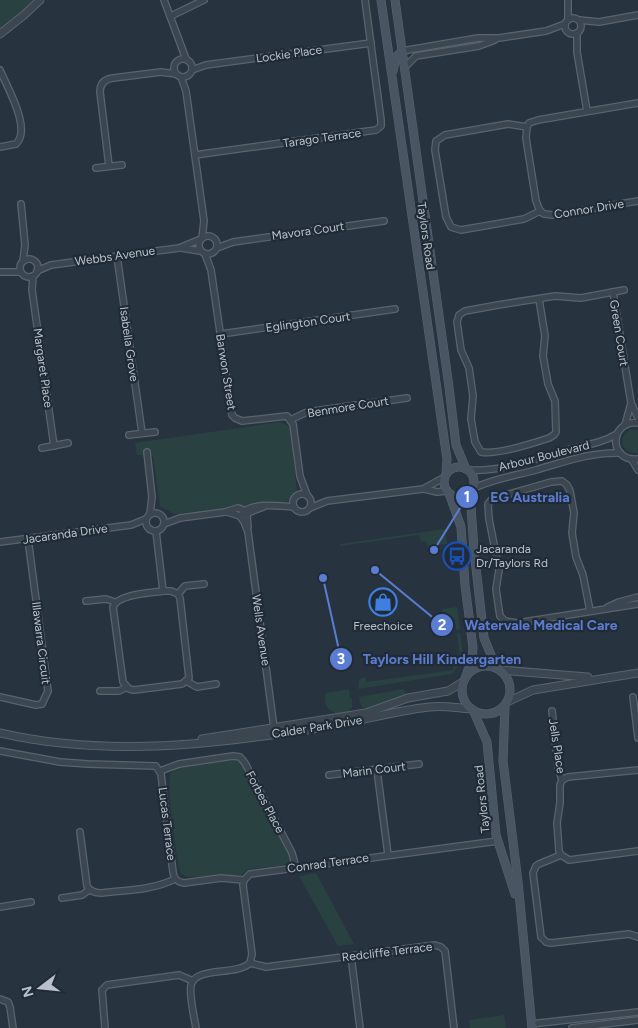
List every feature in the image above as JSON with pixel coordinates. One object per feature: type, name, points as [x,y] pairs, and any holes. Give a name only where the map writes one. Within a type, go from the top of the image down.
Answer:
[{"type":"main road","name":"Taylors Road","points":[[381,0],[445,448],[447,464],[445,476]]},
{"type":"main road","name":"Taylors Road","points":[[395,0],[456,445],[468,469]]},
{"type":"main road","points":[[392,81],[395,60],[402,51]]},
{"type":"main road","points":[[462,467],[468,469],[474,481],[471,491],[474,550],[484,638],[498,669],[509,681],[510,696],[506,704],[501,709],[490,714],[479,713],[472,709],[464,700],[462,688],[472,658],[473,648],[465,585],[461,527],[444,484],[445,476],[453,468],[462,467]]},
{"type":"main road","points":[[448,492],[453,495],[462,496],[471,491]]},
{"type":"main road","points":[[465,679],[470,672],[480,666],[491,666],[498,669]]},
{"type":"main road","name":"Taylors Road","points":[[506,704],[503,761],[513,839],[531,1026]]},
{"type":"main road","name":"Taylors Road","points":[[472,709],[487,742],[498,841],[513,884],[520,915]]},
{"type":"main road","points":[[498,841],[513,839]]},
{"type":"street","points":[[0,34],[40,0]]},
{"type":"street","points":[[164,0],[179,44],[189,61],[191,73],[186,91]]},
{"type":"street","points":[[171,16],[204,0]]},
{"type":"street","name":"Tarago Terrace","points":[[195,155],[376,131],[381,126],[382,120],[365,0]]},
{"type":"street","points":[[568,0],[581,25],[577,52],[587,111]]},
{"type":"street","points":[[568,0],[566,22],[568,33],[577,52]]},
{"type":"street","points":[[546,31],[577,19],[599,22],[638,16]]},
{"type":"street","points":[[402,51],[478,38],[499,38],[546,31],[579,32],[599,22]]},
{"type":"street","points":[[405,67],[416,56],[479,46],[499,38]]},
{"type":"street","name":"Lockie Place","points":[[161,72],[178,75],[191,73],[206,65],[371,43]]},
{"type":"street","points":[[179,44],[176,63],[178,75],[186,91],[204,221],[198,245],[203,253]]},
{"type":"street","points":[[110,166],[100,92],[101,85],[109,79],[161,72],[176,63],[189,61]]},
{"type":"street","name":"Lockie Place","points":[[189,61],[206,65]]},
{"type":"street","points":[[0,70],[20,117],[22,132],[21,138],[16,144],[0,147]]},
{"type":"street","points":[[540,211],[536,201],[526,138],[526,128],[529,123],[638,103]]},
{"type":"street","name":"Connor Drive","points":[[526,128],[508,124],[450,134],[438,139],[435,150],[446,217],[448,224],[454,229],[461,230],[524,219],[540,211],[544,214],[553,215],[638,201]]},
{"type":"street","points":[[96,168],[122,165]]},
{"type":"street","points":[[3,272],[23,275],[21,263],[25,245],[21,204]]},
{"type":"street","points":[[204,221],[213,238]]},
{"type":"street","name":"Mavora Court","points":[[203,253],[233,242],[384,221]]},
{"type":"street","name":"Mavora Court","points":[[201,239],[213,238],[233,242]]},
{"type":"street","name":"Barwon Street","points":[[211,270],[215,250],[213,238]]},
{"type":"street","name":"Webbs Avenue","points":[[34,261],[51,265],[179,248],[201,239]]},
{"type":"street","name":"Margaret Place","points":[[25,245],[34,261],[35,274],[32,290],[54,446]]},
{"type":"street","name":"Webbs Avenue","points":[[179,248],[203,253]]},
{"type":"street","name":"Barwon Street","points":[[203,253],[211,270],[230,404],[234,418],[242,421],[288,416],[290,420]]},
{"type":"street","name":"Isabella Grove","points":[[117,256],[142,433]]},
{"type":"street","points":[[3,272],[21,263],[34,261]]},
{"type":"street","name":"Webbs Avenue","points":[[23,275],[35,274],[51,265]]},
{"type":"street","name":"Margaret Place","points":[[23,275],[32,290]]},
{"type":"street","points":[[539,299],[545,336],[543,356],[548,384],[555,401],[556,432],[549,438],[518,447],[487,453],[482,452],[474,442],[471,419],[473,396],[469,368],[462,350],[458,317],[465,311],[539,299],[561,296],[581,298],[624,290]]},
{"type":"street","name":"Green Court","points":[[613,292],[631,403],[638,418]]},
{"type":"street","name":"Eglington Court","points":[[220,334],[395,309]]},
{"type":"street","name":"Benmore Court","points":[[290,420],[307,412],[407,398]]},
{"type":"street","name":"Green Court","points":[[625,425],[631,403]]},
{"type":"street","points":[[278,506],[294,499],[299,494],[300,476],[293,424],[290,420]]},
{"type":"street","points":[[638,423],[625,425],[617,434],[616,444],[620,453],[635,460],[638,470]]},
{"type":"street","points":[[129,435],[155,432]]},
{"type":"street","name":"Arbour Boulevard","points":[[468,469],[483,470],[519,464],[568,449],[600,442],[617,434]]},
{"type":"street","points":[[42,448],[68,444]]},
{"type":"street","points":[[147,452],[152,497],[147,527],[151,530],[161,529],[164,524],[180,518],[225,512],[244,514],[263,507],[294,507]]},
{"type":"street","name":"Arbour Boulevard","points":[[471,491],[490,480],[582,456],[595,453],[620,453]]},
{"type":"street","points":[[300,476],[309,496],[310,508]]},
{"type":"street","points":[[294,499],[294,507],[297,511],[303,513],[327,501],[422,489],[431,486],[445,476]]},
{"type":"street","points":[[590,611],[583,574],[576,558],[572,533],[574,513],[568,485],[562,482],[550,482],[492,499],[488,504],[489,519],[499,570],[496,589],[502,619],[518,623],[638,604]]},
{"type":"street","points":[[422,489],[448,492]]},
{"type":"street","points":[[299,494],[327,501]]},
{"type":"street","points":[[152,497],[164,524]]},
{"type":"street","points":[[148,516],[160,514],[180,518]]},
{"type":"street","name":"Wells Avenue","points":[[244,514],[274,731]]},
{"type":"street","name":"Jacaranda Drive","points":[[131,525],[148,516]]},
{"type":"street","name":"Jacaranda Drive","points":[[0,542],[131,525],[147,527]]},
{"type":"street","points":[[156,531],[163,591]]},
{"type":"street","name":"Illawarra Circuit","points":[[0,697],[36,705],[42,704],[48,691],[28,539]]},
{"type":"street","points":[[178,594],[185,586],[204,584]]},
{"type":"street","points":[[163,591],[172,591],[178,594],[180,598],[190,673],[189,678],[182,684],[134,690],[127,687],[123,682],[113,606],[115,602],[122,598],[163,591]]},
{"type":"street","points":[[604,609],[638,597]]},
{"type":"street","points":[[86,601],[106,599],[115,602]]},
{"type":"street","points":[[498,669],[606,678]]},
{"type":"street","points":[[506,704],[533,690],[638,673]]},
{"type":"street","name":"Calder Park Drive","points":[[358,718],[408,698],[448,692],[465,679]]},
{"type":"street","points":[[186,681],[197,687],[216,684]]},
{"type":"street","points":[[100,691],[114,691],[127,687]]},
{"type":"street","points":[[633,697],[638,738]]},
{"type":"street","name":"Calder Park Drive","points":[[0,733],[52,743],[84,746],[162,745],[274,731],[429,707],[472,709]]},
{"type":"street","name":"Jells Place","points":[[552,711],[558,767],[562,780],[557,823],[561,855]]},
{"type":"street","name":"Lucas Terrace","points":[[0,751],[60,762],[154,765],[160,771],[175,879],[184,883],[221,878],[244,880]]},
{"type":"street","name":"Forbes Place","points":[[160,771],[178,764],[233,756],[240,757],[245,763],[292,853],[296,868]]},
{"type":"street","name":"Marin Court","points":[[329,775],[419,764]]},
{"type":"street","points":[[377,770],[388,855]]},
{"type":"street","points":[[562,780],[568,777],[638,770]]},
{"type":"street","points":[[80,832],[89,890],[102,893],[160,886],[175,879]]},
{"type":"street","name":"Conrad Terrace","points":[[244,880],[252,873],[498,841]]},
{"type":"street","points":[[638,851],[569,860],[561,855],[536,866],[533,873],[540,937],[546,942],[629,934],[638,937]]},
{"type":"street","points":[[196,1028],[191,992],[193,981],[202,974],[240,969],[250,963],[252,954],[243,885],[244,880]]},
{"type":"street","points":[[62,898],[82,895],[89,890]]},
{"type":"street","points":[[0,907],[31,902]]},
{"type":"street","name":"Redcliffe Terrace","points":[[250,963],[266,967],[435,945],[445,950],[454,1028]]},
{"type":"street","points":[[351,956],[360,1028]]},
{"type":"street","points":[[105,1028],[102,990],[107,985],[180,975],[193,981]]},
{"type":"street","points":[[0,999],[8,1002],[13,1028]]},
{"type":"street","points":[[531,1026],[638,1012]]},
{"type":"street","points":[[572,1028],[638,1020]]},
{"type":"green space","points":[[0,0],[34,0],[21,13],[0,28]]},
{"type":"green space","points":[[280,422],[290,427],[297,491],[289,501],[174,514],[160,506],[153,456],[137,455],[135,443]]},
{"type":"green space","points":[[632,429],[638,430],[638,453],[632,453],[624,448],[622,440],[627,432]]},
{"type":"green space","points":[[445,529],[447,544],[427,546],[426,541],[421,542],[419,535],[340,546],[340,544]]},
{"type":"green space","points":[[457,607],[460,629],[456,630],[455,620],[449,620],[448,615],[443,615],[442,609]]},
{"type":"green space","points":[[460,633],[462,655],[459,664],[452,674],[358,689],[359,680],[365,677],[367,682],[453,670],[454,659],[460,658],[457,634]]},
{"type":"green space","points":[[349,689],[350,698],[352,698],[352,708],[342,713],[337,713],[328,708],[325,699],[326,693]]},
{"type":"green space","points":[[403,689],[406,695],[369,710],[364,709],[360,704],[359,697]]},
{"type":"green space","points":[[234,760],[241,762],[245,766],[292,855],[289,863],[280,866],[249,869],[241,875],[186,877],[181,874],[179,869],[170,804],[171,773],[180,767]]},
{"type":"green space","points":[[316,873],[354,944],[338,946],[299,876]]},
{"type":"green space","points":[[504,1015],[506,1028],[470,1028],[469,1020]]},
{"type":"place","name":"EG Australia","points":[[434,550]]},
{"type":"place","name":"Jacaranda Dr/Taylors Rd","points":[[457,556]]},
{"type":"place","name":"Watervale Medical Care","points":[[375,570]]},
{"type":"place","name":"Taylors Hill Kindergarten","points":[[323,578]]},
{"type":"place","name":"Freechoice","points":[[383,602]]}]
